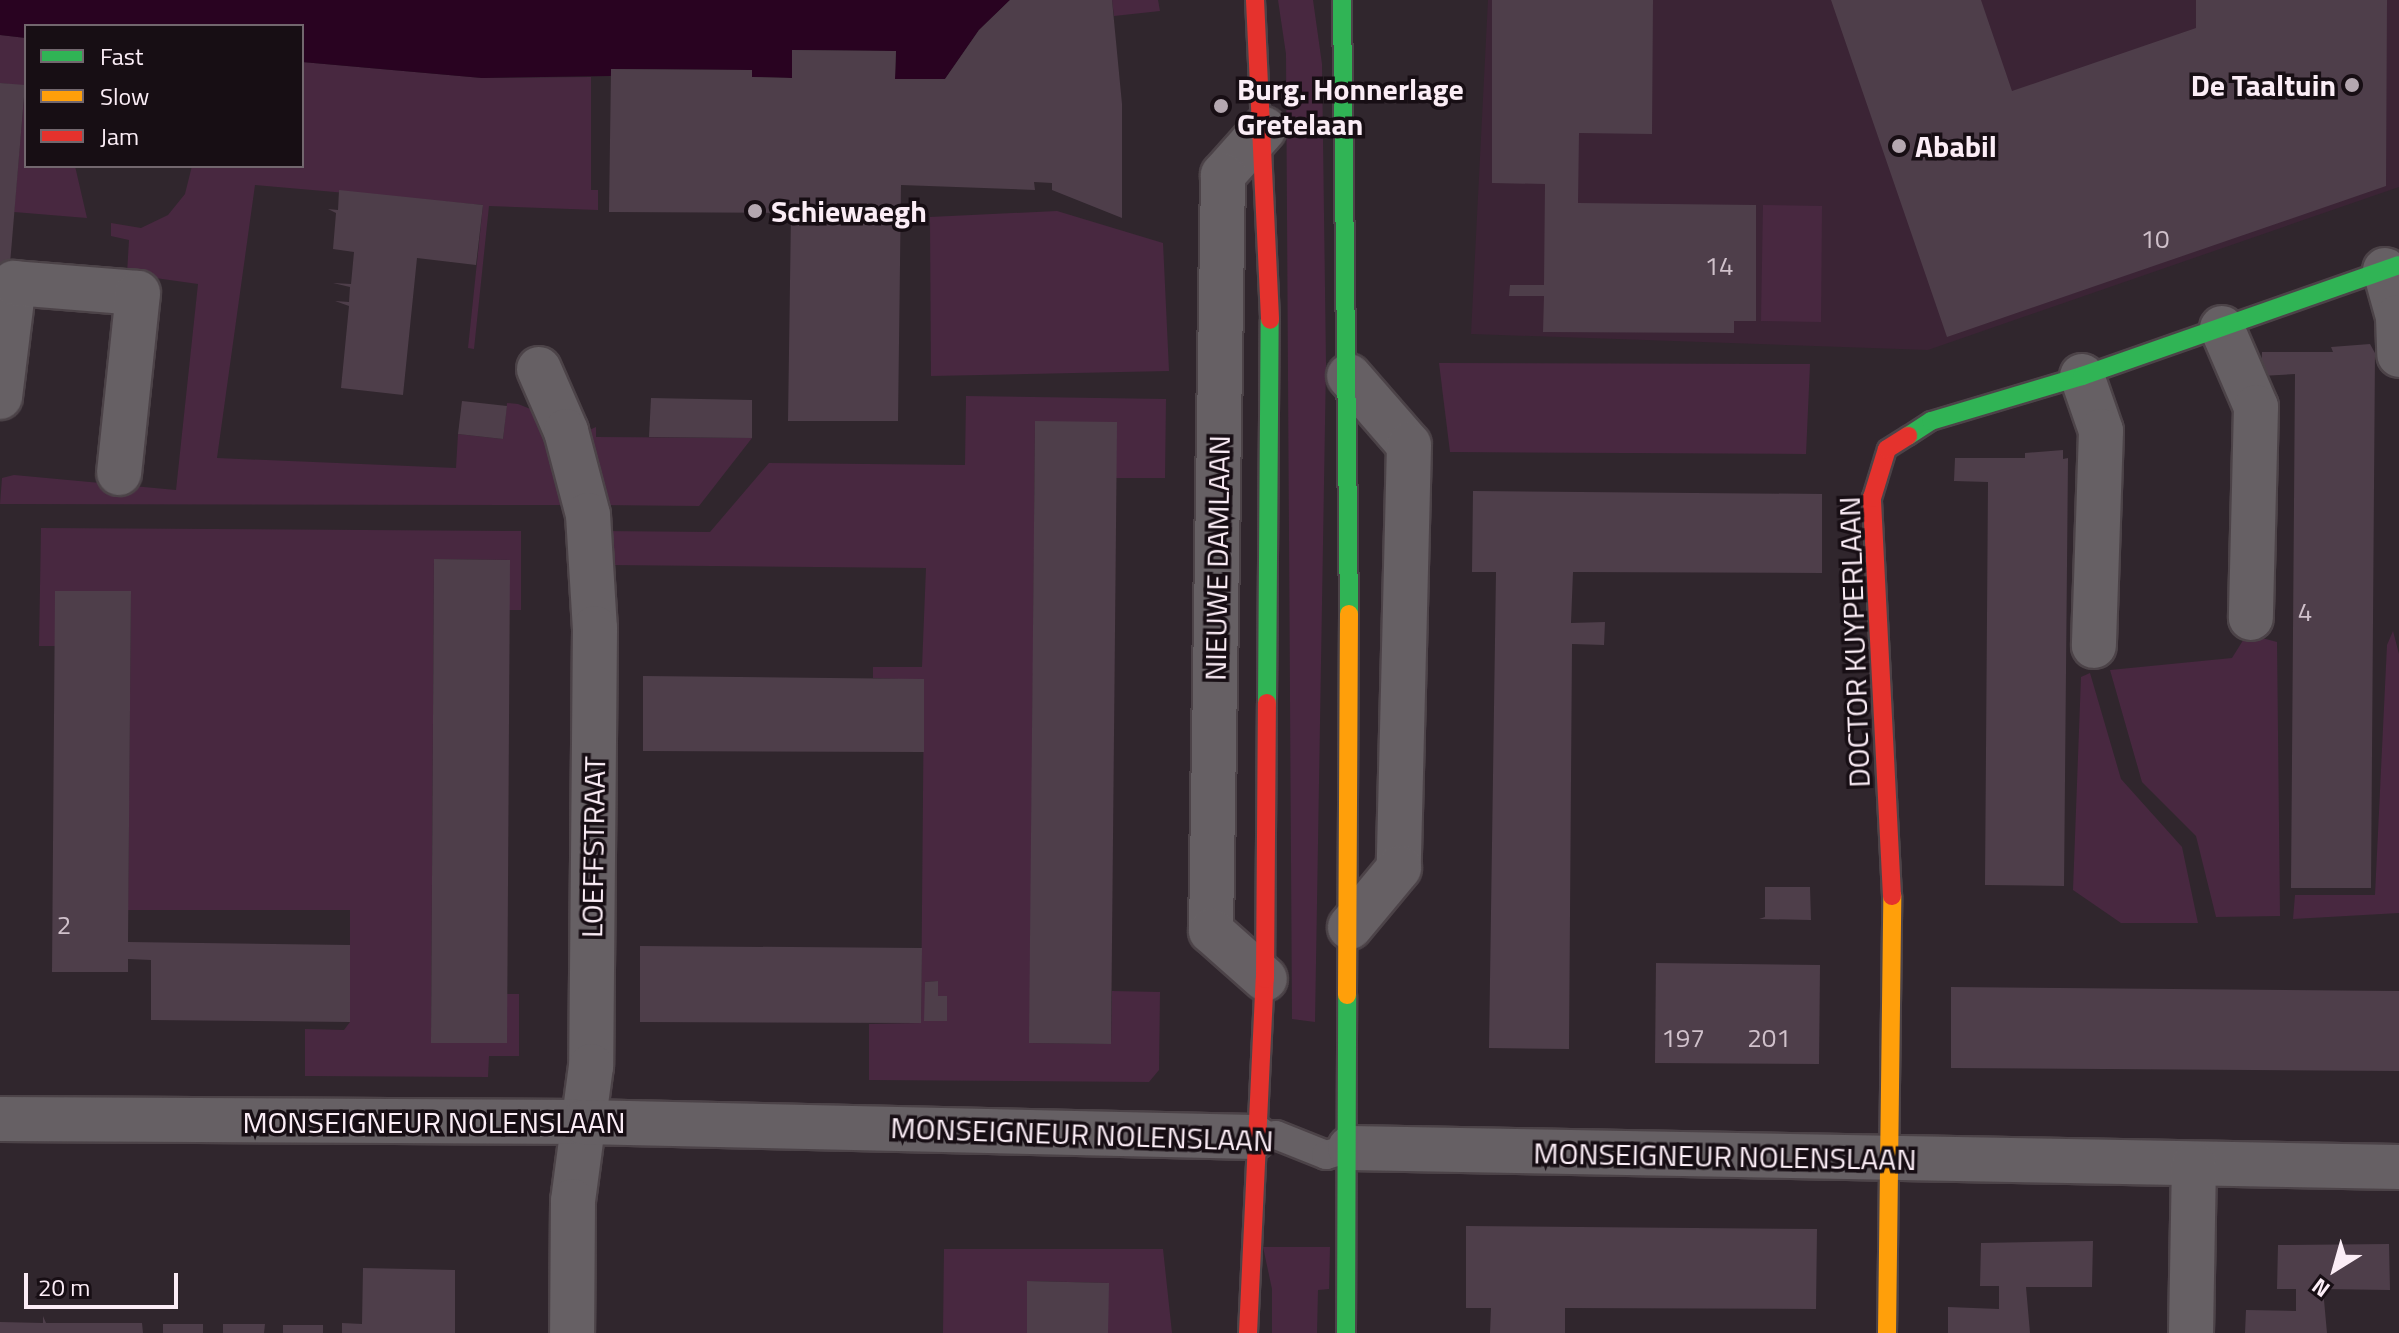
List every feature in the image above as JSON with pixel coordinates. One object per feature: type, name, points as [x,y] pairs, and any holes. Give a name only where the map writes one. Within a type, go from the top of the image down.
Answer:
[{"type":"street","name":"NIEUWE DAMLAAN","points":[[1248,1333],[1255,1137],[1265,979],[1211,931],[1223,175],[1264,129],[1255,0]]},
{"type":"street","points":[[1342,0],[1349,376],[1350,1148],[1346,1333]]},
{"type":"street","points":[[2392,267],[2399,355]]},
{"type":"street","name":"DOCTOR KUYPERLAAN","points":[[1887,1333],[1894,933],[1872,498],[1887,449],[1931,421],[2082,376],[2392,267]]},
{"type":"street","points":[[0,397],[14,283],[138,293],[119,473]]},
{"type":"street","points":[[2222,328],[2256,407],[2251,618]]},
{"type":"street","name":"LOEFFSTRAAT","points":[[539,369],[566,431],[588,515],[593,599],[591,1066],[573,1201],[572,1333]]},
{"type":"street","points":[[1349,376],[1409,445],[1399,868],[1350,927]]},
{"type":"street","points":[[2082,376],[2101,431],[2094,646]]},
{"type":"street","name":"MONSEIGNEUR NOLENSLAAN","points":[[0,1119],[583,1122],[1255,1137]]},
{"type":"street","name":"MONSEIGNEUR NOLENSLAAN","points":[[1350,1148],[2399,1167]]},
{"type":"street","points":[[2191,1333],[2194,1164]]},
{"type":"lane","name":"MONSEIGNEUR NOLENSLAAN","points":[[1255,1137],[1276,1135],[1326,1155],[1350,1148]]},
{"type":"shaded area","points":[[0,0],[1010,0],[979,30],[945,79],[895,79],[896,51],[792,50],[792,78],[752,77],[752,70],[612,69],[611,76],[482,78],[304,62],[304,24],[24,24],[24,38],[0,35]]},
{"type":"shaded area","points":[[1112,0],[1158,0],[1160,11],[1114,16]]},
{"type":"shaded area","points":[[1278,0],[1313,0],[1322,64],[1326,364],[1315,1022],[1292,1019],[1286,54]]},
{"type":"shaded area","points":[[1488,0],[2399,0],[2399,187],[1928,350],[1471,334]]},
{"type":"shaded area","points":[[0,35],[24,38],[24,86],[0,83]]},
{"type":"shaded area","points":[[304,62],[482,78],[591,77],[591,190],[598,190],[598,210],[489,206],[474,349],[468,348],[483,205],[255,185],[217,458],[456,468],[458,434],[503,439],[507,403],[518,404],[533,410],[569,505],[0,504],[2,478],[14,475],[176,490],[198,284],[127,274],[129,240],[111,236],[111,223],[141,228],[168,215],[185,194],[192,168],[304,168]]},
{"type":"shaded area","points":[[24,97],[24,168],[75,168],[87,218],[14,212]]},
{"type":"shaded area","points":[[1763,205],[1822,206],[1821,322],[1761,321]]},
{"type":"shaded area","points":[[1057,211],[1163,243],[1169,371],[931,376],[930,217]]},
{"type":"shaded area","points":[[1439,363],[1810,364],[1806,454],[1450,452]]},
{"type":"shaded area","points":[[966,396],[1166,399],[1165,478],[1116,478],[1035,422],[1030,1043],[1111,1044],[1112,991],[1160,992],[1159,1070],[1149,1082],[869,1080],[869,1024],[921,1023],[924,680],[873,678],[873,667],[922,667],[926,568],[610,565],[599,531],[710,532],[769,463],[965,465]],"holes":[[[938,981],[938,996],[947,996],[925,1021],[925,982]]]},
{"type":"shaded area","points":[[596,427],[596,437],[752,438],[699,506],[598,505],[587,431]]},
{"type":"shaded area","points":[[41,528],[521,531],[521,610],[509,610],[509,560],[434,559],[431,1043],[506,1043],[507,994],[519,994],[519,1056],[489,1056],[488,1077],[305,1076],[305,1029],[344,1030],[350,1022],[350,910],[128,910],[131,591],[55,591],[55,646],[39,646]]},
{"type":"shaded area","points":[[2393,631],[2399,654],[2399,913],[2293,919],[2295,895],[2375,895],[2387,645]]},
{"type":"shaded area","points":[[2247,634],[2277,642],[2280,916],[2216,917],[2196,836],[2142,782],[2110,670],[2232,658]]},
{"type":"shaded area","points":[[2090,673],[2121,779],[2182,847],[2198,923],[2121,923],[2073,890],[2081,677]]},
{"type":"shaded area","points":[[1263,1247],[1330,1247],[1329,1289],[1318,1290],[1317,1333],[1272,1333],[1272,1289]]},
{"type":"shaded area","points":[[944,1249],[1163,1249],[1172,1333],[1108,1333],[1108,1283],[1028,1281],[1027,1333],[943,1333]]},
{"type":"building","name":"Schiewaegh","points":[[1010,0],[1112,0],[1122,104],[1122,218],[1052,190],[1052,183],[1034,182],[1035,190],[901,185],[898,421],[788,421],[791,213],[609,212],[611,69],[752,70],[752,77],[792,78],[792,50],[896,51],[895,79],[945,79],[979,30]]},
{"type":"building","points":[[1492,0],[1653,0],[1652,134],[1579,133],[1578,203],[1756,205],[1756,321],[1734,321],[1734,333],[1543,332],[1544,296],[1509,296],[1510,285],[1544,285],[1545,184],[1492,183]]},
{"type":"building","points":[[1831,0],[1981,0],[2012,91],[2196,28],[2196,0],[2387,0],[2386,186],[1947,337]]},
{"type":"building","points":[[0,83],[24,85],[24,97],[9,276],[0,271]]},
{"type":"building","points":[[339,190],[483,205],[476,265],[417,258],[403,395],[341,388],[349,306],[335,301],[349,302],[350,287],[333,283],[351,284],[354,252],[333,249],[336,213],[328,209],[338,210]]},
{"type":"building","points":[[2370,344],[2375,353],[2371,888],[2291,888],[2295,374],[2261,376],[2262,352],[2333,352],[2331,347]]},
{"type":"building","points":[[651,398],[752,400],[752,438],[649,437]]},
{"type":"building","points":[[462,401],[507,406],[503,439],[458,434]]},
{"type":"building","points":[[1035,421],[1117,422],[1111,1044],[1029,1043]]},
{"type":"building","points":[[2063,450],[2063,459],[2068,458],[2064,886],[1985,885],[1988,482],[1954,481],[1955,458],[2025,458],[2025,453]]},
{"type":"building","points":[[1473,491],[1822,494],[1822,573],[1573,572],[1571,623],[1605,622],[1604,645],[1572,644],[1569,1049],[1489,1048],[1496,572],[1472,572]]},
{"type":"building","points":[[434,559],[510,560],[507,1043],[431,1043]]},
{"type":"building","points":[[55,591],[131,591],[128,942],[350,945],[350,1022],[151,1020],[151,960],[128,959],[128,972],[52,972]]},
{"type":"building","points":[[643,676],[924,679],[924,752],[643,751]]},
{"type":"building","points":[[1765,887],[1810,887],[1811,920],[1759,919],[1765,917]]},
{"type":"building","points":[[640,946],[922,948],[921,1023],[640,1022]]},
{"type":"building","points":[[1656,963],[1820,965],[1819,1064],[1655,1063]]},
{"type":"building","points":[[938,981],[938,996],[947,996],[947,1021],[924,1021],[925,982]]},
{"type":"building","points":[[1951,987],[2399,991],[2399,1071],[1951,1068]]},
{"type":"building","points":[[1466,1226],[1817,1229],[1816,1309],[1565,1308],[1565,1333],[1490,1333],[1491,1308],[1466,1308]]},
{"type":"building","points":[[2093,1241],[2092,1287],[2026,1287],[2030,1333],[1948,1333],[1948,1307],[1999,1309],[1999,1286],[1980,1286],[1981,1243]]},
{"type":"building","points":[[2389,1244],[2390,1290],[2323,1289],[2327,1333],[2245,1333],[2246,1310],[2296,1311],[2296,1289],[2277,1289],[2278,1245]]},
{"type":"building","points":[[363,1268],[455,1270],[455,1333],[342,1333],[342,1323],[362,1324]]},
{"type":"building","points":[[1027,1281],[1109,1283],[1108,1333],[1027,1333]]},
{"type":"building","points":[[43,1316],[46,1323],[142,1323],[143,1333],[0,1333],[0,1322],[43,1323]]},
{"type":"building","points":[[163,1324],[203,1324],[203,1333],[163,1333]]},
{"type":"building","points":[[223,1324],[265,1324],[264,1333],[223,1333]]},
{"type":"building","points":[[283,1325],[323,1325],[323,1333],[283,1333]]},
{"type":"traffic: fast","points":[[1342,0],[1349,614]]},
{"type":"traffic: fast","points":[[1908,436],[1931,421],[2082,376],[2399,265]]},
{"type":"traffic: fast","points":[[1267,703],[1270,320]]},
{"type":"traffic: fast","points":[[1346,1333],[1347,995]]},
{"type":"traffic: slow","points":[[1347,995],[1349,614]]},
{"type":"traffic: slow","points":[[1887,1333],[1892,896]]},
{"type":"traffic: jam","points":[[1255,0],[1270,320]]},
{"type":"traffic: jam","points":[[1892,896],[1872,498],[1887,449],[1908,436]]},
{"type":"traffic: jam","points":[[1248,1333],[1265,979],[1267,703]]},
{"type":"place","name":"De Taaltuin","points":[[2352,85]]},
{"type":"place","name":"Burg. Honnerlage Gretelaan","points":[[1221,106]]},
{"type":"place","name":"Ababil","points":[[1899,146]]},
{"type":"place","name":"Schiewaegh","points":[[755,211]]}]
